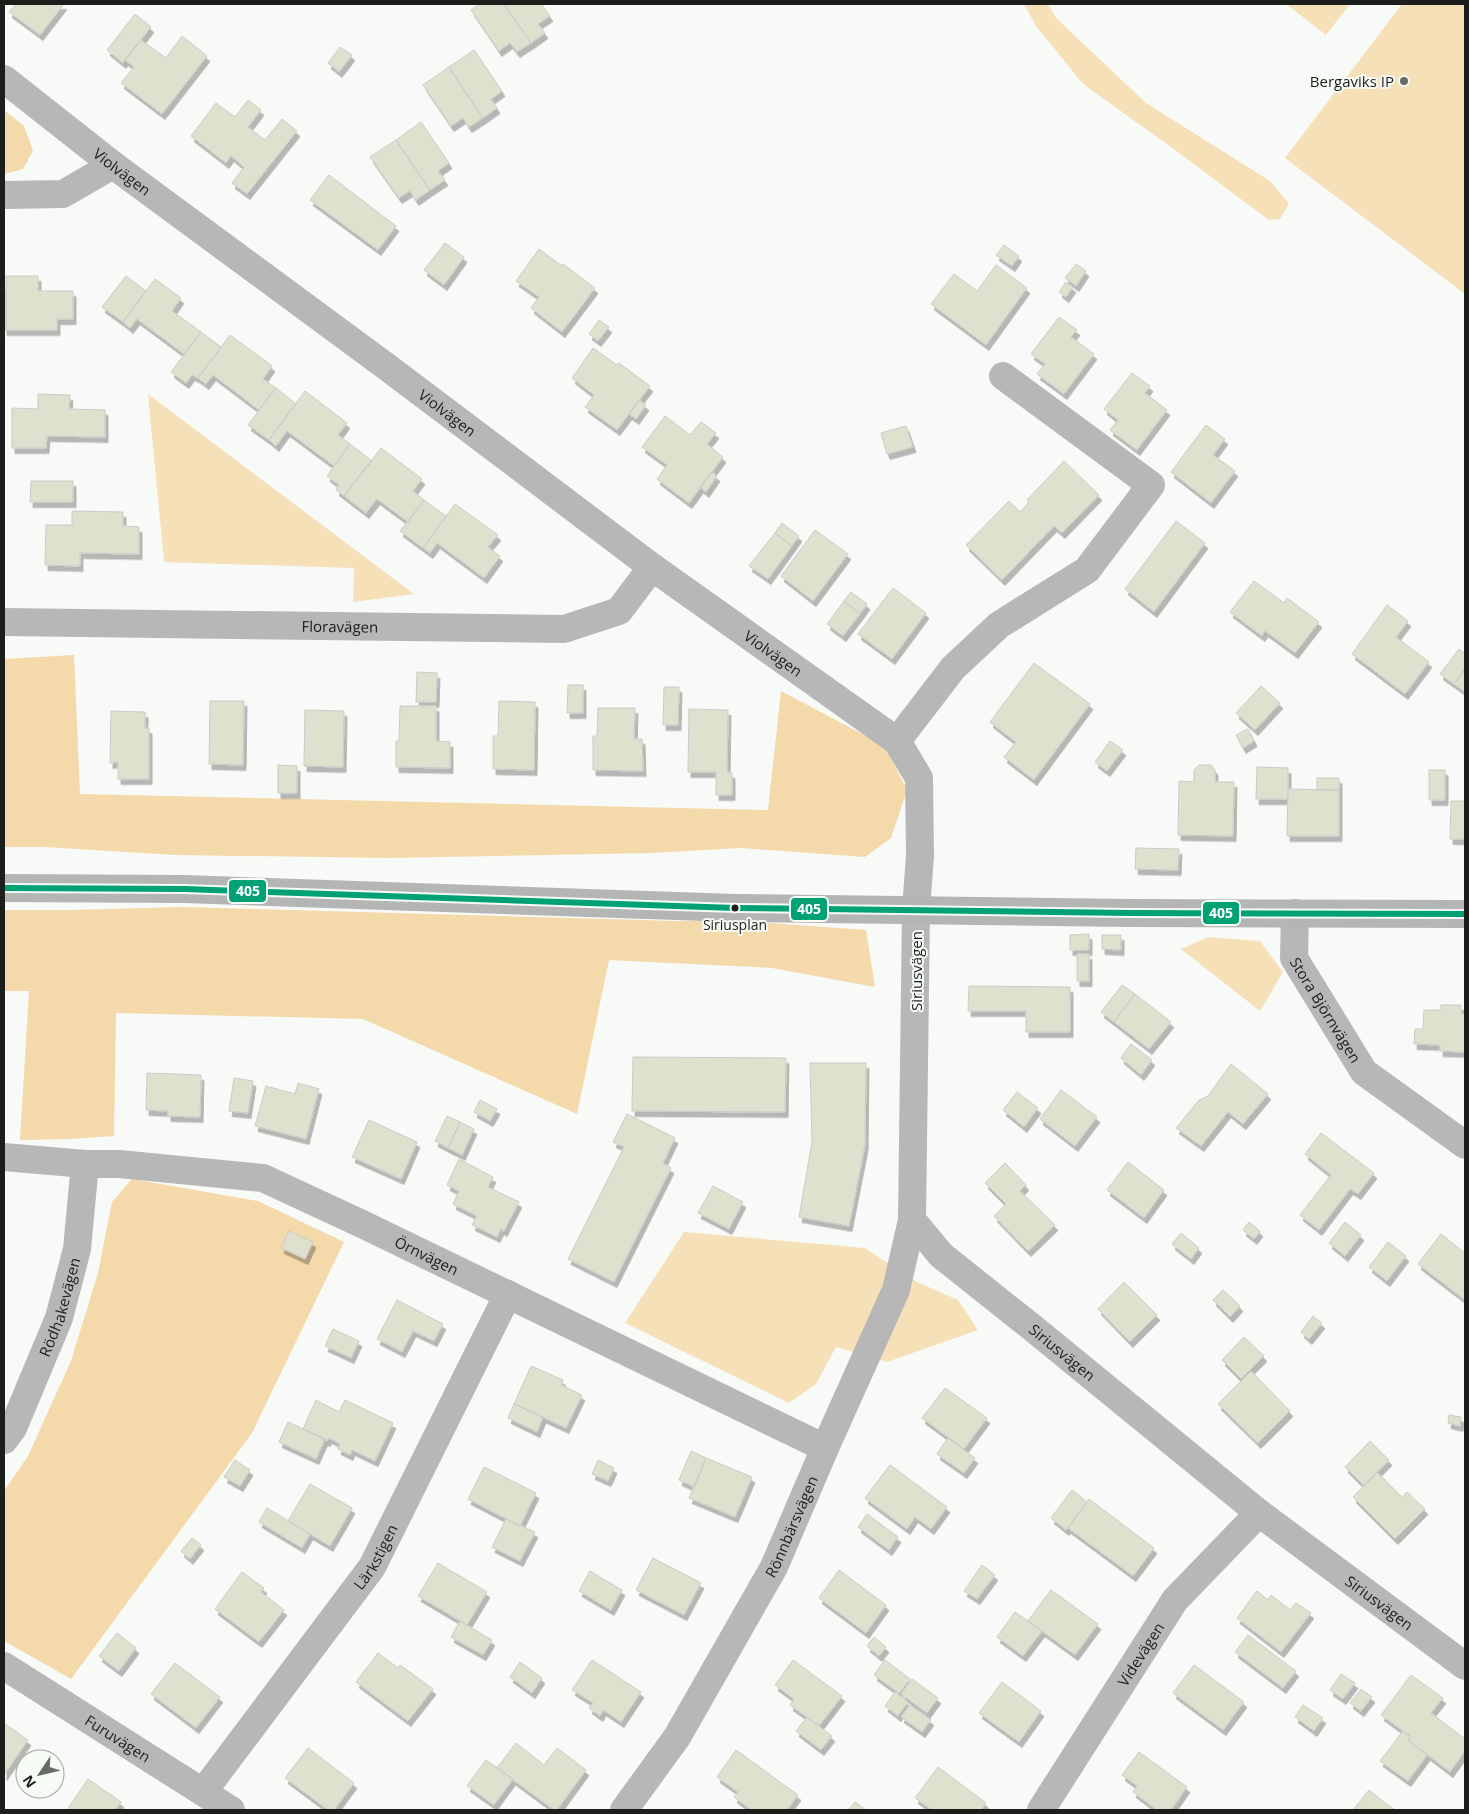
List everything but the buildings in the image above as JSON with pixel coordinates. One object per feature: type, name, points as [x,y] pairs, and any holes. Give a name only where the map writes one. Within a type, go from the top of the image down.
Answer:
[{"type":"main road","points":[[4,888],[184,889],[735,908],[1131,913],[1465,914]]},
{"type":"street","name":"Violvägen","points":[[4,79],[113,165],[379,361],[652,567],[897,740],[920,778],[920,855],[916,910]]},
{"type":"street","points":[[4,195],[63,194],[113,165]]},
{"type":"street","points":[[897,740],[953,668],[999,625],[1087,570],[1151,485],[1003,376]]},
{"type":"street","name":"Floravägen","points":[[4,622],[564,629],[619,611],[652,567]]},
{"type":"street","name":"Siriusvägen","points":[[916,910],[912,1220],[941,1255],[1259,1513],[1465,1666]]},
{"type":"street","name":"Stora Björnvägen","points":[[1295,913],[1294,958],[1364,1072],[1465,1146]]},
{"type":"street","name":"Örnvägen","points":[[4,1157],[86,1164],[118,1164],[263,1178],[508,1294],[825,1448]]},
{"type":"street","name":"Rödhakevägen","points":[[4,1440],[13,1428],[59,1318],[77,1249],[86,1164]]},
{"type":"street","name":"Rönnbärsvägen","points":[[624,1810],[677,1737],[774,1567],[896,1290],[912,1220]]},
{"type":"street","name":"Lärkstigen","points":[[203,1792],[372,1568],[508,1294]]},
{"type":"street","name":"Videvägen","points":[[1041,1810],[1175,1600],[1259,1513]]},
{"type":"street","name":"Furuvägen","points":[[4,1666],[231,1810]]},
{"type":"shaded area","points":[[1024,4],[1048,4],[1056,18],[1146,103],[1270,181],[1289,204],[1280,219],[1269,220],[1083,84],[1036,26]]},
{"type":"shaded area","points":[[1286,4],[1350,4],[1326,35]]},
{"type":"shaded area","name":"Bergaviks IP","points":[[1402,4],[1465,4],[1465,294],[1285,158]]},
{"type":"shaded area","points":[[4,110],[24,126],[33,151],[23,169],[4,174]]},
{"type":"shaded area","points":[[148,394],[414,594],[353,602],[354,568],[164,562]]},
{"type":"shaded area","points":[[74,655],[80,794],[768,810],[781,691],[885,746],[907,790],[891,838],[865,857],[741,848],[652,853],[389,858],[175,855],[45,847],[4,847],[4,659]]},
{"type":"shaded area","points":[[181,907],[676,921],[741,921],[866,930],[875,987],[772,968],[609,960],[577,1114],[363,1019],[116,1013],[114,1136],[20,1140],[29,991],[4,991],[4,910]]},
{"type":"shaded area","points":[[1208,937],[1260,941],[1283,972],[1260,1011],[1181,949]]},
{"type":"shaded area","points":[[132,1179],[258,1201],[344,1242],[252,1433],[71,1679],[4,1641],[4,1491],[28,1456],[71,1361],[98,1273],[112,1202]]},
{"type":"shaded area","points":[[684,1232],[865,1248],[915,1281],[958,1300],[978,1330],[887,1362],[836,1347],[816,1384],[789,1403],[625,1323]]},
{"type":"transit line","name":"405","points":[[4,888],[184,889],[735,908],[1131,913],[1465,914]]},
{"type":"place","name":"Bergaviks IP","points":[[1404,81]]},
{"type":"place","name":"Siriusplan","points":[[735,908]]}]
